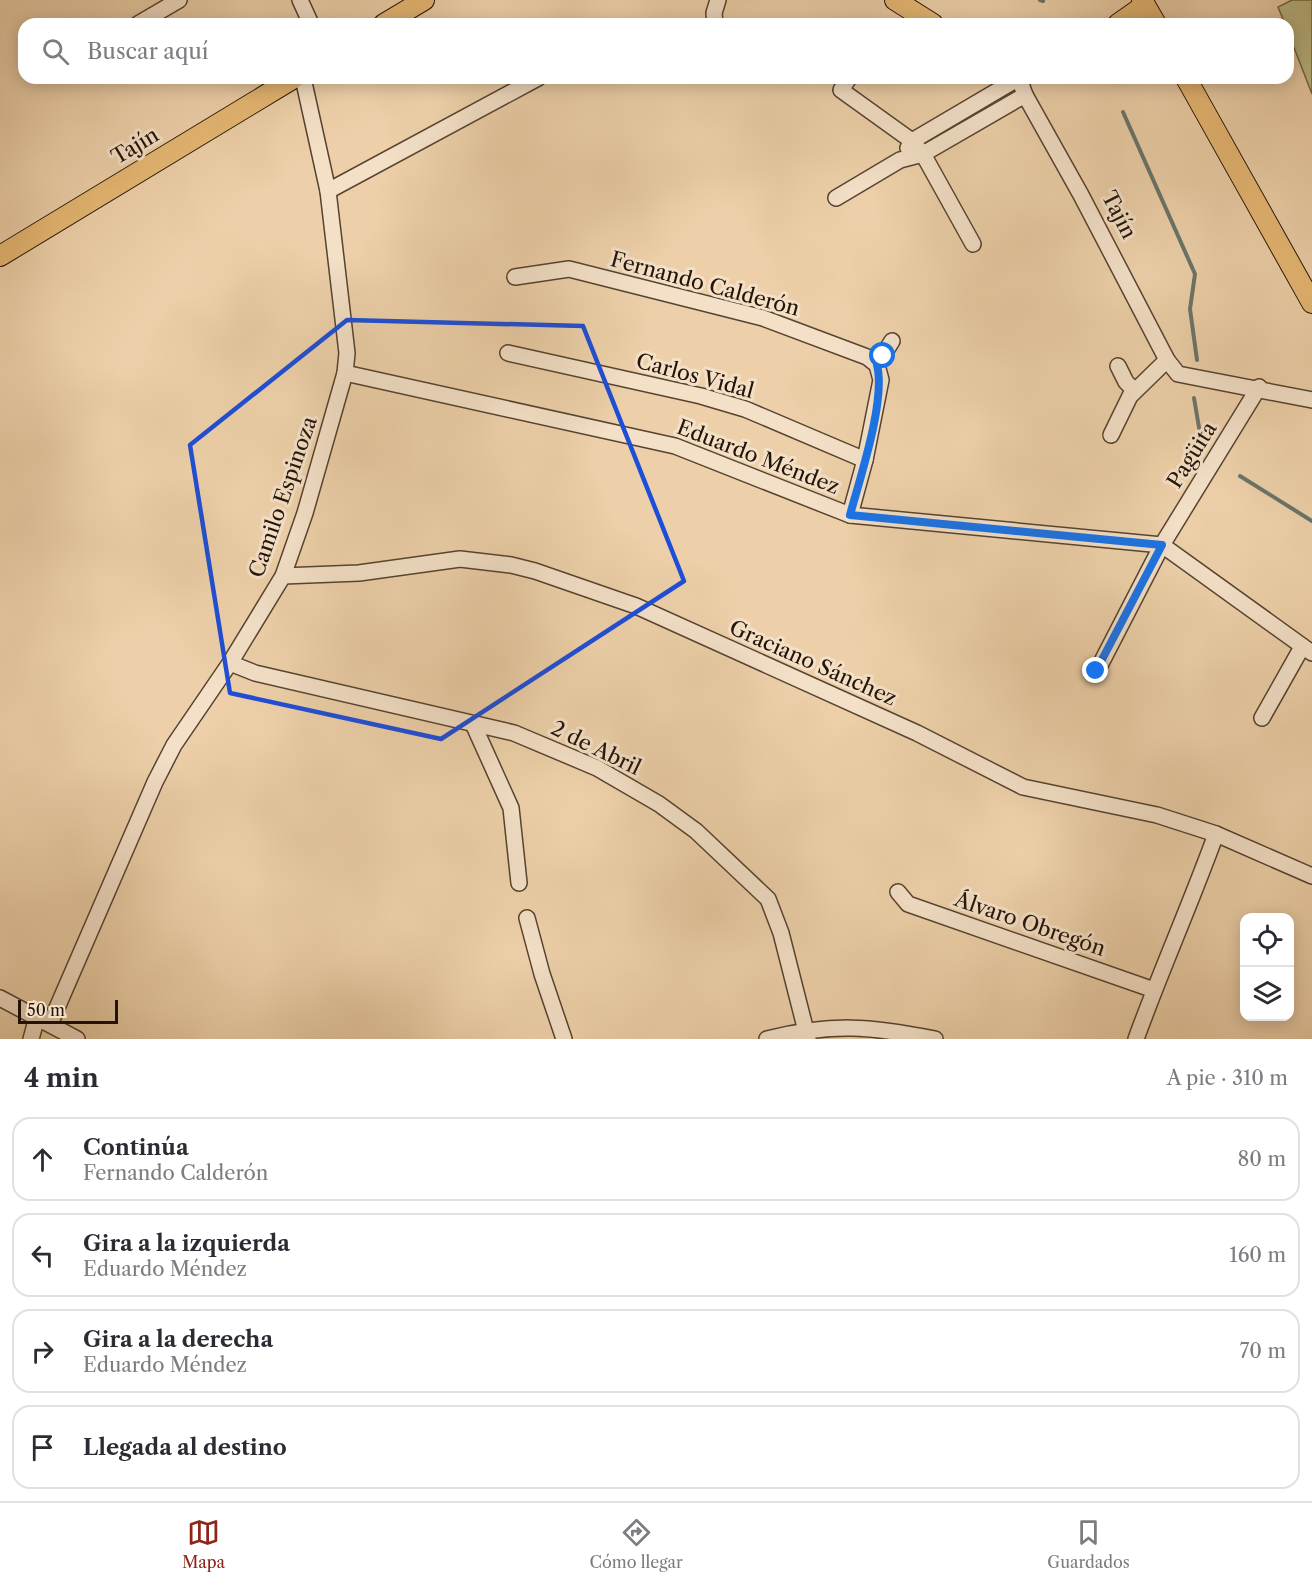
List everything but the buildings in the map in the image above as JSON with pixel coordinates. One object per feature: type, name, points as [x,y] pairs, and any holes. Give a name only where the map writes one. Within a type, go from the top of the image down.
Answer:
[{"type":"main road","points":[[394,18],[424,0]]},
{"type":"main road","points":[[895,0],[924,18]]},
{"type":"main road","points":[[1126,18],[1146,2],[1153,18]]},
{"type":"main road","name":"Tajín","points":[[0,256],[284,84]]},
{"type":"main road","points":[[1189,84],[1312,303]]},
{"type":"street","points":[[148,18],[179,0]]},
{"type":"street","points":[[300,0],[308,18]]},
{"type":"street","points":[[714,18],[718,0]]},
{"type":"street","name":"Camilo Espinoza","points":[[31,1039],[43,1021],[174,745],[230,663],[284,576],[305,513],[345,373],[347,353],[328,192],[304,84]]},
{"type":"street","points":[[328,192],[527,84]]},
{"type":"street","points":[[845,84],[841,90],[912,141],[923,154],[974,244]]},
{"type":"street","points":[[900,160],[912,141],[1009,84]]},
{"type":"street","name":"Tajín","points":[[1021,84],[1167,360],[1178,374],[1200,380],[1259,387]]},
{"type":"street","points":[[836,198],[900,160],[923,154],[1025,95]]},
{"type":"street","points":[[964,111],[971,126]]},
{"type":"street","name":"Fernando Calderón","points":[[515,277],[569,269],[694,299],[763,318],[867,357],[877,365]]},
{"type":"street","points":[[850,515],[865,460],[881,380],[877,365],[892,341]]},
{"type":"street","name":"Carlos Vidal","points":[[507,353],[701,396],[745,409],[865,460]]},
{"type":"street","points":[[1110,435],[1135,391],[1167,360]]},
{"type":"street","points":[[1118,366],[1126,382],[1135,391]]},
{"type":"street","name":"Eduardo Méndez","points":[[345,373],[675,446],[850,515],[1162,545]]},
{"type":"street","points":[[1259,387],[1312,400]]},
{"type":"street","name":"Pagüita","points":[[1162,545],[1259,387]]},
{"type":"street","points":[[1096,671],[1162,545],[1307,650],[1262,718]]},
{"type":"street","name":"Graciano Sánchez","points":[[284,576],[359,573],[460,559],[511,565],[636,606],[917,734],[1023,787],[1157,815],[1216,834],[1312,876]]},
{"type":"street","name":"2 de Abril","points":[[230,663],[255,673],[474,726],[514,733],[597,768],[659,804],[712,846],[768,899],[781,933],[807,1034]]},
{"type":"street","points":[[474,726],[511,808],[519,884]]},
{"type":"street","points":[[1136,1039],[1154,990],[1192,902],[1216,834]]},
{"type":"street","name":"Álvaro Obregón","points":[[898,892],[908,904],[1154,990]]},
{"type":"street","points":[[527,918],[542,974],[564,1039]]},
{"type":"street","points":[[0,998],[77,1039]]},
{"type":"street","points":[[767,1039],[844,1026],[876,1028],[935,1039]]},
{"type":"highlighted area","points":[[347,320],[583,326],[684,581],[441,739],[230,693],[190,445]]},
{"type":"shaded area","points":[[1292,0],[1312,0],[1312,94],[1294,48],[1294,18],[1283,18],[1278,7]]},
{"type":"waterway","points":[[1123,112],[1195,274],[1190,309],[1197,360]]},
{"type":"waterway","points":[[1194,398],[1202,445]]},
{"type":"waterway","points":[[1240,476],[1312,521]]},
{"type":"route","points":[[883,356],[877,365],[881,380],[865,460],[850,515],[1144,541],[1162,545],[1096,671]]}]
